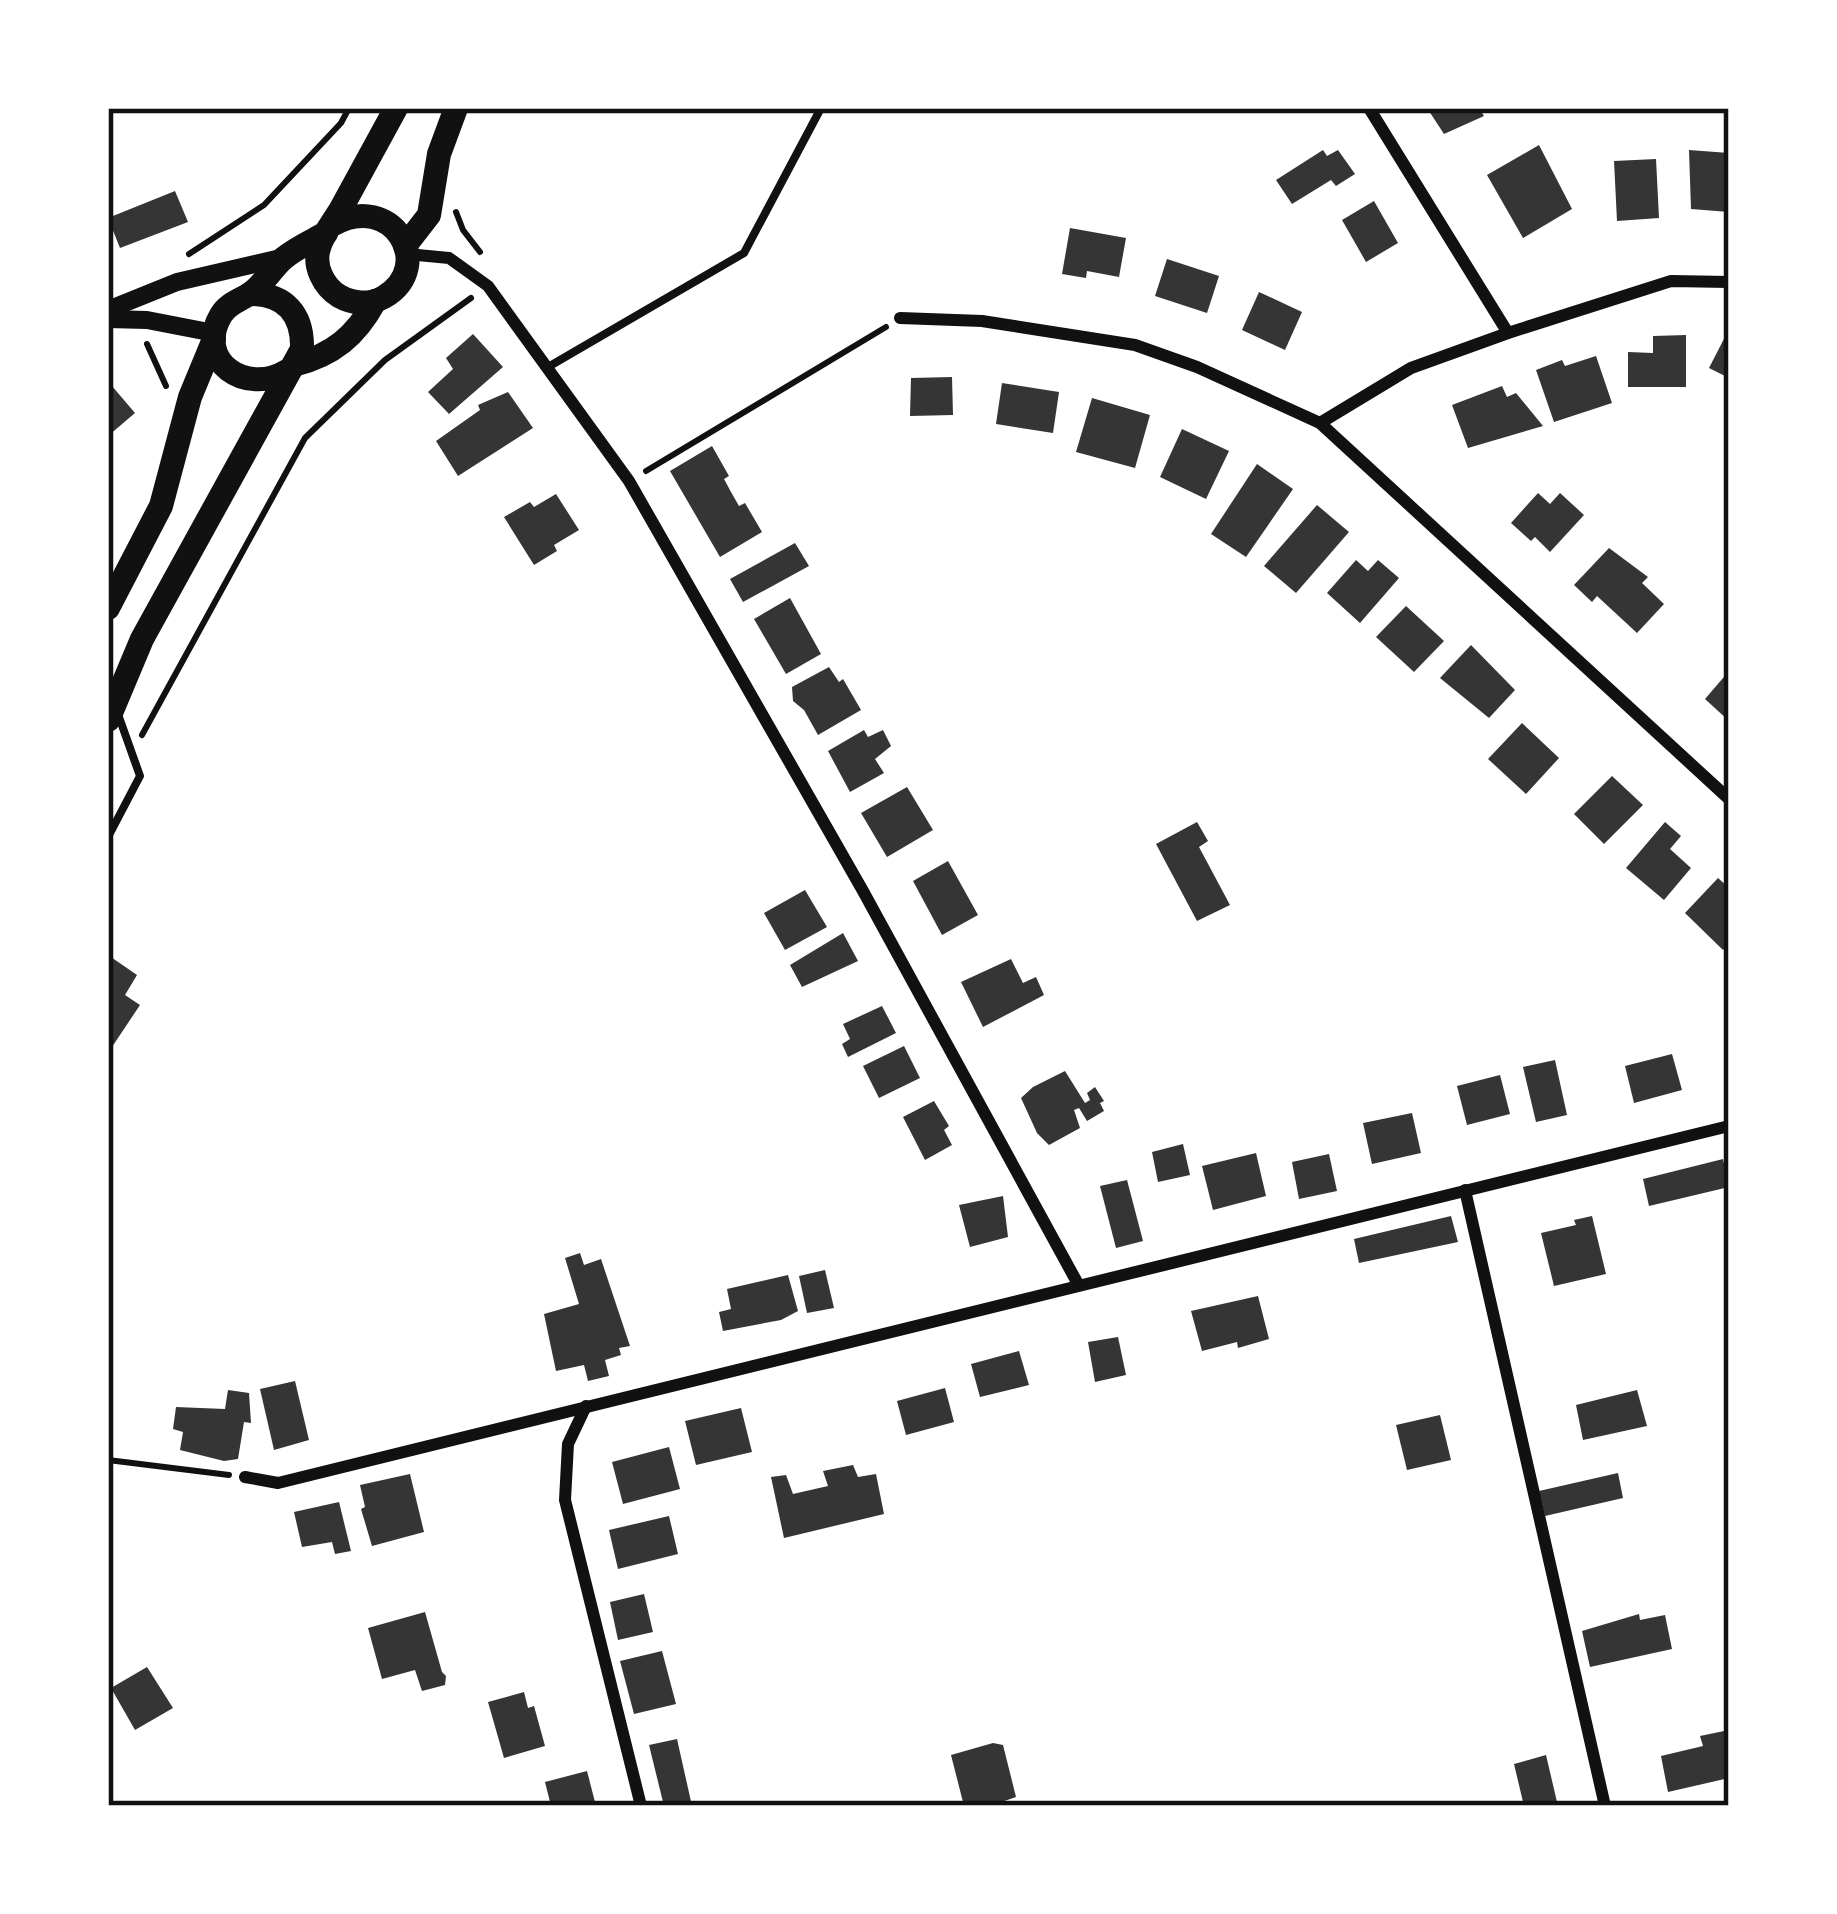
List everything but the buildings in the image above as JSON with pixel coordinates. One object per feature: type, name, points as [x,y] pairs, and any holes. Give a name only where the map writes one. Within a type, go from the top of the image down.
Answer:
[{"type":"main road","points":[[375,301],[343,299],[321,276],[317,260],[329,229],[396,108]]},
{"type":"main road","points":[[214,336],[218,356],[227,369],[257,382],[273,380],[324,357],[360,328],[375,301],[399,283],[406,250],[429,215],[439,154],[456,108]]},
{"type":"main road","points":[[108,608],[161,506],[190,398],[223,311],[285,257],[347,216],[383,218],[397,230],[406,250]]},
{"type":"main road","points":[[111,712],[142,639],[302,349],[296,314],[284,301],[268,294],[246,295]]},
{"type":"street","points":[[1370,108],[1508,333]]},
{"type":"street","points":[[406,250],[449,258],[488,286],[629,481],[863,891],[1078,1284]]},
{"type":"street","points":[[108,316],[115,307],[176,283],[285,257]]},
{"type":"street","points":[[202,277],[246,295]]},
{"type":"street","points":[[1320,424],[1411,368],[1508,333],[1671,281],[1729,282]]},
{"type":"street","points":[[108,316],[214,336]]},
{"type":"street","points":[[899,319],[982,321],[1135,345],[1197,367],[1320,424],[1729,799]]},
{"type":"street","points":[[245,1477],[278,1483],[1729,1126]]},
{"type":"street","points":[[1465,1190],[1605,1806]]},
{"type":"street","points":[[586,1406],[568,1444],[565,1500],[640,1806]]},
{"type":"lane","points":[[547,368],[744,253],[821,108]]},
{"type":"lane","points":[[108,837],[140,776],[111,712]]},
{"type":"path","points":[[181,260],[264,205],[349,108]]},
{"type":"path","points":[[131,755],[304,438],[386,360],[500,277],[463,230],[456,213],[458,192]]},
{"type":"path","points":[[629,481],[899,319]]},
{"type":"path","points":[[135,340],[148,344],[166,388]]},
{"type":"path","points":[[108,1460],[245,1477]]}]
